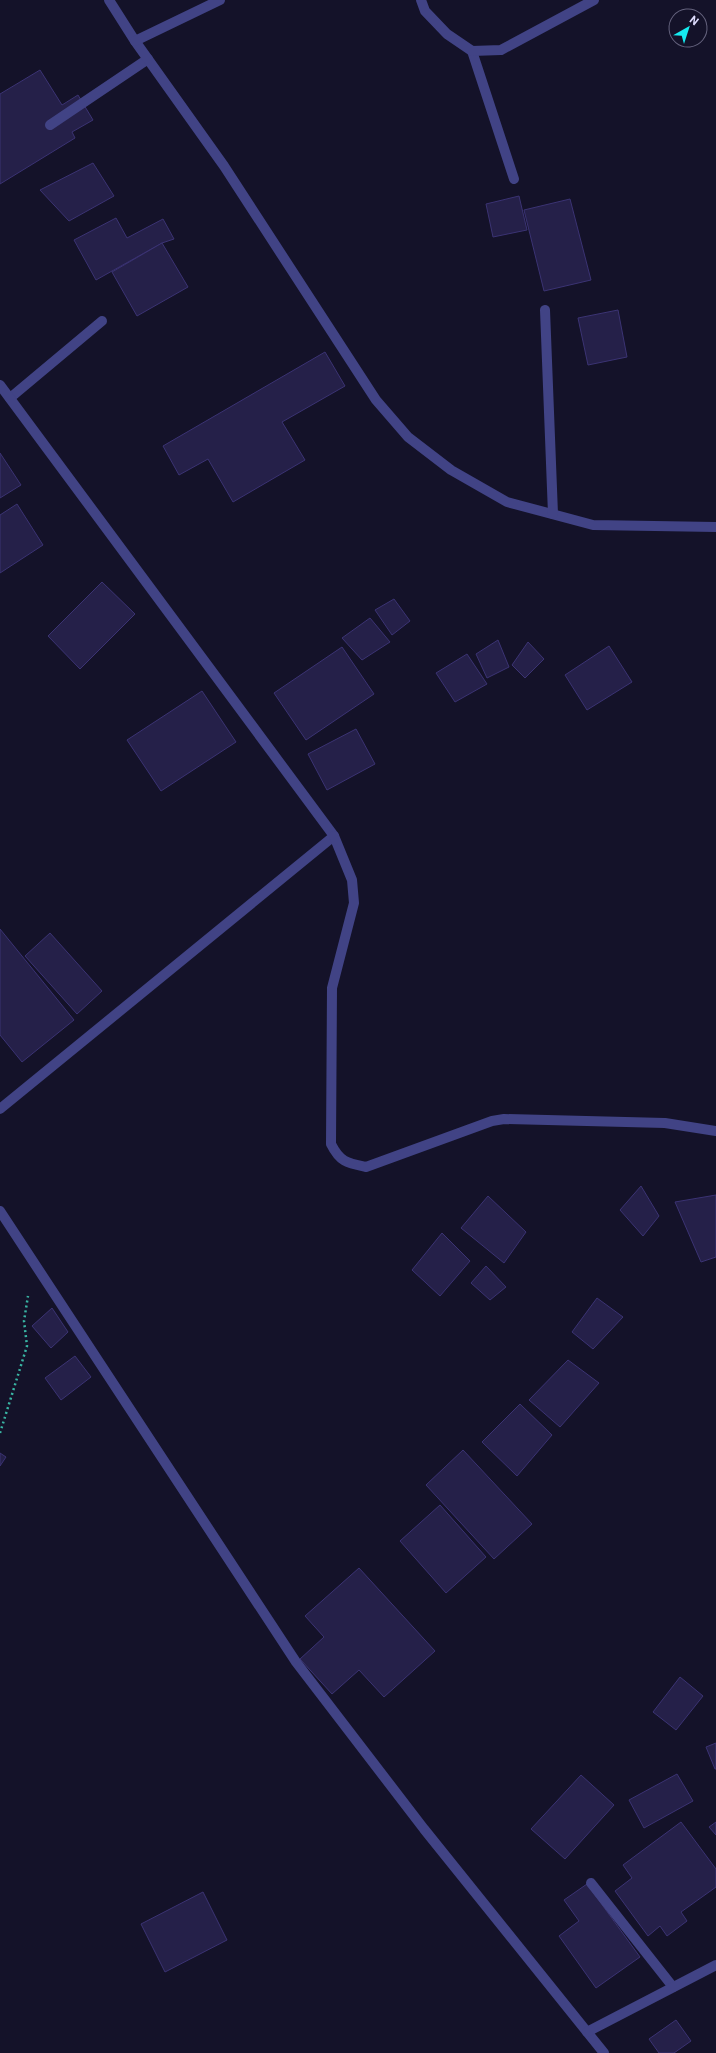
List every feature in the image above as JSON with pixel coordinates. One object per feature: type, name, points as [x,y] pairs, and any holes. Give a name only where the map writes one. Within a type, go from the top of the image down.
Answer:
[{"type":"street","points":[[109,0],[135,41],[224,166],[376,400],[408,437],[452,470],[507,502],[593,525],[716,527]]},
{"type":"street","points":[[135,41],[220,0]]},
{"type":"street","points":[[421,0],[425,11],[447,34],[472,50],[501,50],[594,0]]},
{"type":"street","points":[[472,50],[514,179]]},
{"type":"street","points":[[50,126],[148,59]]},
{"type":"street","points":[[545,310],[553,514]]},
{"type":"street","points":[[10,398],[102,321]]},
{"type":"street","points":[[0,385],[334,836],[352,880],[354,903],[332,988],[331,1144],[337,1157],[348,1163],[366,1167],[492,1121],[504,1119],[665,1123],[716,1131]]},
{"type":"street","points":[[0,1109],[334,836]]},
{"type":"street","points":[[0,1211],[296,1662],[424,1829],[604,2053]]},
{"type":"street","points":[[591,1883],[673,1987]]},
{"type":"street","points":[[587,2032],[716,1965]]},
{"type":"path","points":[[0,1433],[26,1346],[24,1321],[28,1296],[25,1290]]},
{"type":"building","points":[[40,70],[62,105],[78,95],[93,120],[72,132],[75,138],[0,184],[0,94]]},
{"type":"building","points":[[93,163],[114,196],[69,221],[40,190]]},
{"type":"building","points":[[519,196],[527,230],[493,237],[486,204]]},
{"type":"building","points":[[570,199],[591,280],[544,291],[524,210]]},
{"type":"building","points":[[116,218],[127,238],[163,219],[174,239],[162,243],[96,280],[74,240]]},
{"type":"building","points":[[162,243],[188,287],[137,316],[112,272]]},
{"type":"building","points":[[618,310],[627,357],[588,365],[578,318]]},
{"type":"building","points":[[325,352],[345,386],[282,422],[305,460],[233,502],[208,459],[179,475],[163,446]]},
{"type":"building","points":[[0,453],[21,485],[0,498]]},
{"type":"building","points":[[17,504],[43,545],[0,573],[0,515]]},
{"type":"building","points":[[102,582],[135,614],[80,669],[48,636]]},
{"type":"building","points":[[394,599],[410,621],[392,635],[375,610]]},
{"type":"building","points":[[370,618],[390,642],[362,660],[342,638]]},
{"type":"building","points":[[498,640],[509,667],[487,678],[476,654]]},
{"type":"building","points":[[528,642],[544,659],[525,678],[512,665]]},
{"type":"building","points":[[609,646],[632,682],[587,710],[565,675]]},
{"type":"building","points":[[342,647],[374,694],[306,740],[274,693]]},
{"type":"building","points":[[467,654],[487,684],[455,702],[436,673]]},
{"type":"building","points":[[202,691],[236,742],[161,791],[127,740]]},
{"type":"building","points":[[356,729],[375,764],[327,790],[308,754]]},
{"type":"building","points":[[0,929],[74,1020],[22,1062],[0,1035]]},
{"type":"building","points":[[50,933],[102,991],[77,1014],[25,956]]},
{"type":"building","points":[[641,1186],[659,1216],[643,1236],[620,1210]]},
{"type":"building","points":[[716,1195],[716,1257],[701,1262],[675,1202]]},
{"type":"building","points":[[488,1196],[526,1232],[504,1263],[461,1228]]},
{"type":"building","points":[[442,1233],[470,1261],[440,1296],[412,1270]]},
{"type":"building","points":[[486,1266],[506,1287],[490,1300],[471,1283]]},
{"type":"building","points":[[597,1298],[623,1317],[593,1349],[572,1332]]},
{"type":"building","points":[[52,1308],[68,1332],[51,1348],[32,1326]]},
{"type":"building","points":[[75,1356],[91,1377],[61,1400],[45,1378]]},
{"type":"building","points":[[568,1360],[599,1383],[560,1427],[529,1400]]},
{"type":"building","points":[[520,1404],[552,1435],[517,1476],[482,1442]]},
{"type":"building","points":[[463,1450],[532,1524],[494,1559],[426,1485]]},
{"type":"building","points":[[0,1453],[6,1457],[0,1466]]},
{"type":"building","points":[[440,1505],[486,1557],[446,1593],[400,1541]]},
{"type":"building","points":[[359,1568],[435,1651],[384,1697],[359,1670],[332,1694],[300,1659],[324,1637],[305,1616]]},
{"type":"building","points":[[680,1677],[703,1696],[676,1730],[653,1712]]},
{"type":"building","points":[[716,1743],[716,1769],[715,1769],[706,1747]]},
{"type":"building","points":[[677,1774],[693,1801],[644,1828],[629,1800]]},
{"type":"building","points":[[581,1775],[614,1805],[565,1859],[531,1829]]},
{"type":"building","points":[[681,1822],[716,1869],[716,1887],[681,1912],[687,1921],[667,1936],[660,1926],[648,1936],[615,1891],[632,1878],[623,1865]]},
{"type":"building","points":[[716,1822],[716,1835],[709,1827]]},
{"type":"building","points":[[587,1884],[640,1957],[596,1988],[559,1936],[579,1921],[564,1900]]},
{"type":"building","points":[[203,1892],[227,1940],[165,1972],[141,1924]]},
{"type":"building","points":[[676,2020],[691,2041],[674,2053],[659,2053],[649,2039]]}]
